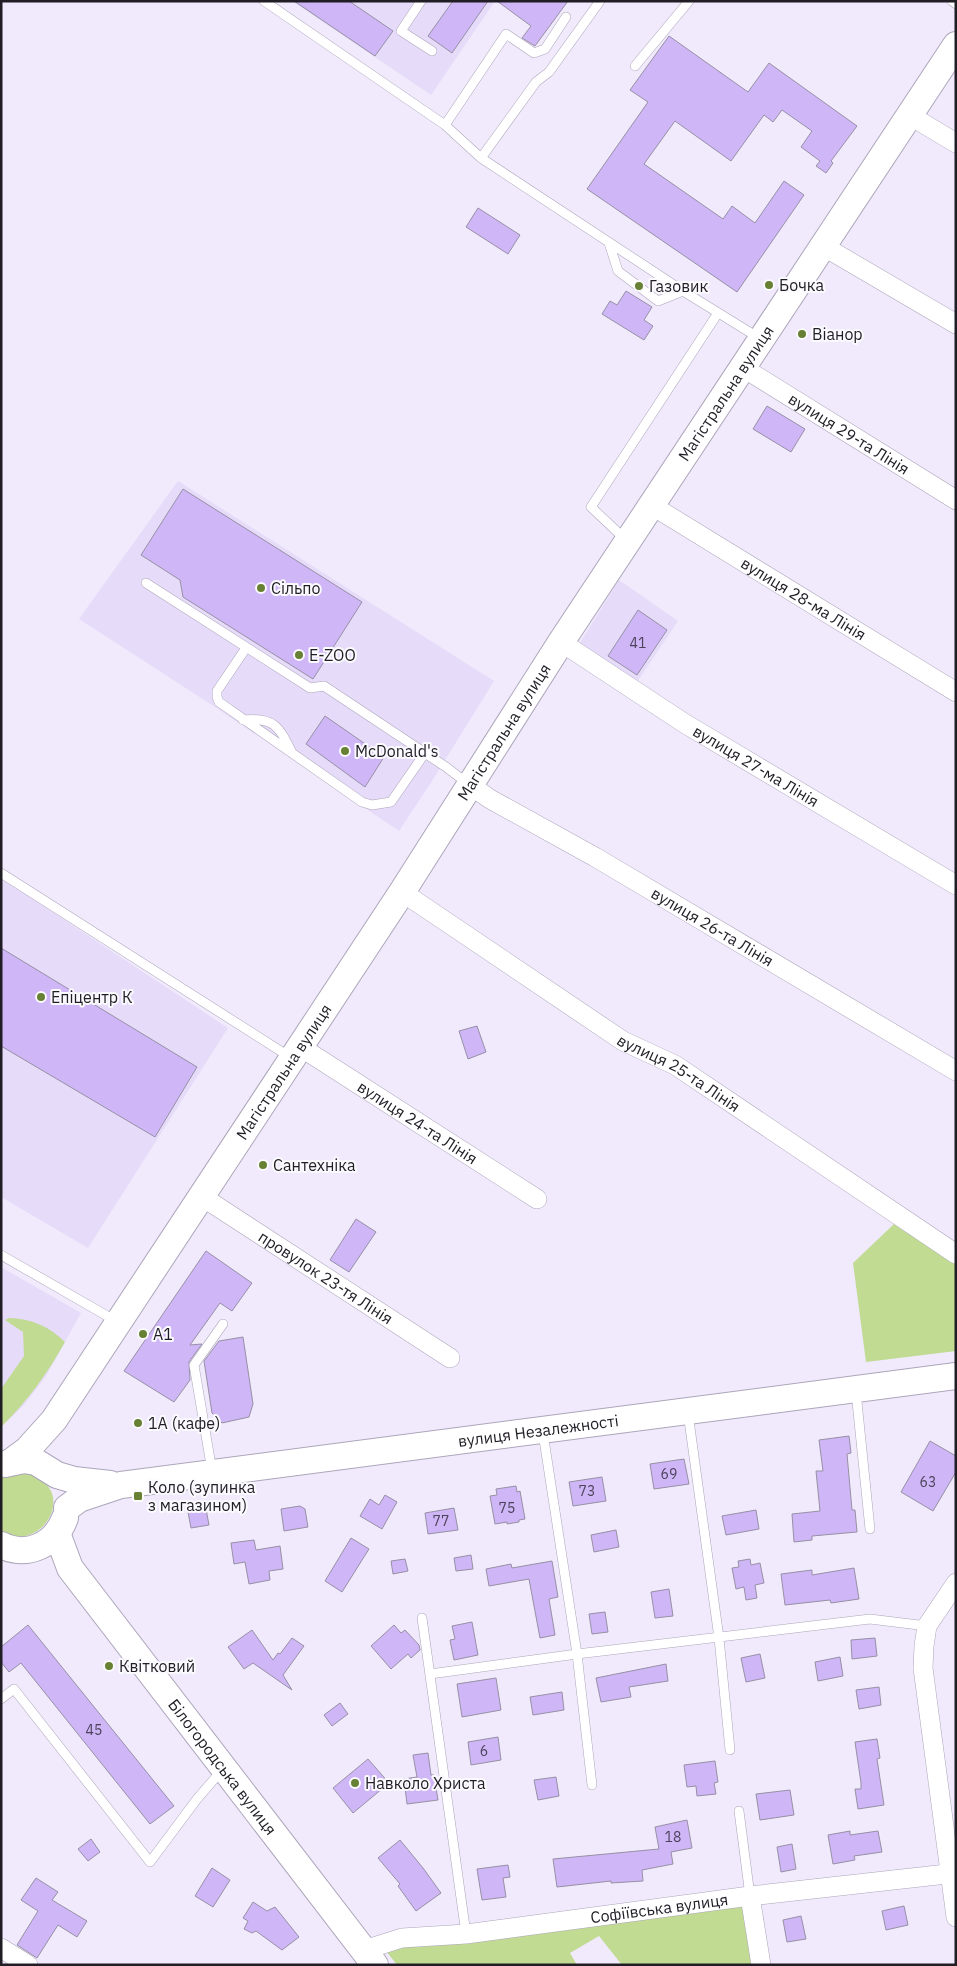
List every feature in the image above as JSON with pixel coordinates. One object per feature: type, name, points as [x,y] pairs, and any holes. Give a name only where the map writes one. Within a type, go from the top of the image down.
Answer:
[{"type":"main road","name":"Магістральна вулиця","points":[[7,1463],[33,1444],[54,1420],[402,892],[627,541],[956,45]]},
{"type":"main road","name":"вулиця Незалежності","points":[[121,1485],[956,1376]]},
{"type":"main road","points":[[3,1549],[27,1550],[47,1540],[62,1525],[67,1508],[66,1496],[54,1473],[50,1449],[54,1420]]},
{"type":"main road","points":[[7,1463],[24,1460],[36,1462],[54,1473],[74,1480],[121,1485]]},
{"type":"main road","points":[[67,1508],[79,1499],[121,1485]]},
{"type":"main road","name":"Білогородська вулиця","points":[[47,1540],[370,1957]]},
{"type":"street","points":[[909,115],[956,143]]},
{"type":"street","points":[[823,246],[956,324]]},
{"type":"street","name":"вулиця 29-та Лінія","points":[[742,367],[956,500]]},
{"type":"street","name":"вулиця 28-ма Лінія","points":[[652,505],[956,692]]},
{"type":"street","name":"вулиця 27-ма Лінія","points":[[561,642],[684,724],[956,885]]},
{"type":"street","name":"вулиця 26-та Лінія","points":[[470,785],[497,804],[603,862],[956,1071]]},
{"type":"street","name":"вулиця 25-та Лінія","points":[[402,892],[624,1041],[675,1065],[956,1254]]},
{"type":"street","name":"вулиця 24-та Лінія","points":[[295,1052],[538,1199]]},
{"type":"street","name":"провулок 23-тя Лінія","points":[[201,1196],[450,1358]]},
{"type":"street","points":[[956,1583],[927,1626],[923,1668],[953,1873],[956,1917]]},
{"type":"street","name":"Софіївська вулиця","points":[[370,1957],[402,1938],[466,1934],[750,1896],[953,1873]]},
{"type":"street","points":[[750,1896],[761,1965]]},
{"type":"street","points":[[1,1948],[28,1965]]},
{"type":"lane","points":[[264,1],[445,124],[481,158],[683,291],[761,339]]},
{"type":"lane","points":[[421,1],[401,31],[432,51]]},
{"type":"lane","points":[[481,158],[536,82],[549,72],[600,1]]},
{"type":"lane","points":[[635,66],[689,1]]},
{"type":"lane","points":[[952,1],[956,4]]},
{"type":"lane","points":[[445,124],[506,34],[534,53],[545,48],[566,17]]},
{"type":"lane","points":[[609,243],[618,271],[658,301],[683,291]]},
{"type":"lane","points":[[627,541],[591,507],[718,313]]},
{"type":"lane","points":[[146,584],[310,688],[324,686],[470,785]]},
{"type":"lane","points":[[246,648],[218,691],[217,697],[223,706],[362,802],[372,805],[391,802],[424,753]]},
{"type":"lane","points":[[1,873],[295,1052]]},
{"type":"lane","points":[[1,1255],[118,1322]]},
{"type":"lane","points":[[212,1472],[194,1365],[223,1324]]},
{"type":"lane","points":[[856,1389],[870,1529]]},
{"type":"lane","points":[[688,1410],[719,1638],[730,1750]]},
{"type":"lane","points":[[542,1430],[577,1654],[592,1785]]},
{"type":"lane","points":[[422,1618],[466,1934]]},
{"type":"lane","points":[[430,1674],[577,1654],[870,1619],[927,1626]]},
{"type":"lane","points":[[1,1699],[14,1689],[150,1862],[197,1799],[223,1768]]},
{"type":"lane","points":[[739,1811],[750,1896]]},
{"type":"shaded area","points":[[292,1],[495,1],[431,95]]},
{"type":"shaded area","points":[[178,481],[494,681],[399,831],[212,705],[79,619]]},
{"type":"shaded area","points":[[619,580],[678,621],[637,682],[578,646]]},
{"type":"shaded area","points":[[1,878],[228,1028],[88,1248],[1,1197]]},
{"type":"shaded area","points":[[1,1267],[81,1313],[46,1376],[24,1405],[1,1427]]},
{"type":"green space","points":[[894,1224],[956,1264],[956,1351],[866,1362],[853,1263]]},
{"type":"green space","points":[[17,1318],[40,1324],[65,1342],[36,1387],[1,1427],[1,1389],[24,1356],[23,1332],[5,1320]]},
{"type":"green space","points":[[30,1473],[41,1480],[51,1491],[53,1502],[51,1513],[46,1523],[37,1531],[26,1536],[14,1536],[1,1531],[1,1477]]},
{"type":"green space","points":[[747,1906],[751,1965],[622,1965],[599,1936],[570,1953],[577,1965],[397,1965],[386,1951],[412,1941],[558,1929]]},
{"type":"building","points":[[294,1],[349,1],[393,31],[375,56]]},
{"type":"building","points":[[453,1],[488,1],[452,53],[428,36]]},
{"type":"building","points":[[497,1],[568,1],[535,46],[522,38],[531,26]]},
{"type":"building","points":[[669,36],[748,92],[769,63],[857,126],[831,161],[833,163],[826,173],[816,166],[820,161],[801,147],[812,131],[782,110],[773,122],[764,115],[731,161],[675,121],[644,164],[723,219],[732,206],[755,223],[784,181],[804,195],[737,292],[587,189],[648,102],[630,90]]},
{"type":"building","points":[[478,208],[520,235],[508,254],[466,227]]},
{"type":"building","points":[[626,291],[652,307],[644,320],[653,326],[644,340],[602,314],[610,301],[617,305]]},
{"type":"building","points":[[767,406],[805,429],[791,452],[753,429]]},
{"type":"building","name":"Сільпо","points":[[183,489],[362,602],[313,679],[183,597],[180,580],[141,555]]},
{"type":"building","points":[[638,610],[667,630],[637,675],[608,656]]},
{"type":"building","name":"McDonald's","points":[[325,716],[384,757],[365,787],[306,744]]},
{"type":"building","name":"Епіцентр К","points":[[1,948],[197,1067],[155,1137],[1,1046]]},
{"type":"building","points":[[477,1026],[486,1052],[468,1059],[459,1031]]},
{"type":"building","points":[[356,1219],[376,1232],[349,1272],[330,1260]]},
{"type":"building","points":[[206,1251],[252,1283],[232,1311],[220,1303],[190,1345],[202,1344],[189,1362],[190,1380],[174,1402],[124,1371]]},
{"type":"building","points":[[243,1337],[253,1404],[249,1417],[222,1423],[212,1413],[204,1361],[219,1341]]},
{"type":"building","points":[[849,1436],[851,1453],[847,1454],[852,1510],[855,1510],[857,1532],[812,1536],[812,1540],[794,1542],[792,1514],[820,1511],[816,1471],[823,1471],[819,1440]]},
{"type":"building","points":[[930,1441],[956,1456],[956,1472],[933,1511],[901,1492]]},
{"type":"building","points":[[684,1459],[689,1484],[654,1489],[650,1464]]},
{"type":"building","points":[[602,1477],[606,1501],[573,1506],[569,1482]]},
{"type":"building","points":[[516,1486],[517,1492],[520,1491],[525,1519],[507,1524],[507,1522],[495,1524],[490,1496],[497,1495],[496,1489]]},
{"type":"building","points":[[385,1495],[397,1502],[382,1529],[360,1516],[370,1499],[379,1505]]},
{"type":"building","points":[[300,1506],[305,1509],[308,1527],[284,1531],[281,1509]]},
{"type":"building","points":[[454,1508],[458,1530],[428,1534],[425,1513]]},
{"type":"building","points":[[206,1509],[209,1525],[191,1528],[188,1512]]},
{"type":"building","points":[[756,1510],[759,1529],[726,1535],[722,1516]]},
{"type":"building","points":[[616,1530],[619,1547],[594,1552],[591,1535]]},
{"type":"building","points":[[351,1538],[369,1549],[342,1592],[325,1581]]},
{"type":"building","points":[[254,1540],[256,1550],[280,1546],[283,1569],[269,1571],[270,1580],[249,1584],[245,1562],[234,1564],[231,1543]]},
{"type":"building","points":[[471,1555],[473,1569],[456,1571],[454,1558]]},
{"type":"building","points":[[405,1559],[408,1571],[393,1574],[391,1561]]},
{"type":"building","points":[[750,1559],[751,1565],[760,1563],[764,1583],[755,1585],[757,1598],[746,1600],[744,1587],[736,1589],[732,1568],[739,1567],[738,1561]]},
{"type":"building","points":[[552,1561],[558,1597],[549,1599],[555,1635],[540,1638],[529,1579],[489,1586],[486,1569],[511,1564],[512,1568]]},
{"type":"building","points":[[854,1568],[859,1599],[831,1603],[830,1600],[785,1605],[781,1574],[812,1570],[812,1575]]},
{"type":"building","points":[[669,1589],[673,1616],[655,1618],[651,1592]]},
{"type":"building","points":[[605,1612],[608,1632],[592,1634],[589,1614]]},
{"type":"building","points":[[472,1622],[478,1655],[454,1660],[450,1640],[455,1639],[452,1626]]},
{"type":"building","points":[[28,1625],[174,1806],[150,1824],[21,1663],[9,1672],[1,1662],[1,1647]]},
{"type":"building","points":[[394,1625],[401,1633],[405,1630],[419,1645],[420,1650],[411,1658],[408,1654],[391,1669],[371,1646]]},
{"type":"building","points":[[252,1630],[273,1660],[292,1638],[304,1646],[283,1675],[292,1690],[253,1663],[244,1669],[228,1647]]},
{"type":"building","points":[[875,1638],[877,1656],[852,1659],[851,1640]]},
{"type":"building","points":[[760,1654],[765,1678],[746,1682],[741,1658]]},
{"type":"building","points":[[840,1657],[843,1676],[818,1681],[815,1662]]},
{"type":"building","points":[[666,1664],[668,1681],[629,1687],[631,1697],[601,1702],[596,1678]]},
{"type":"building","points":[[496,1678],[501,1710],[462,1717],[457,1684]]},
{"type":"building","points":[[879,1687],[881,1705],[859,1709],[856,1690]]},
{"type":"building","points":[[562,1692],[564,1710],[533,1715],[530,1697]]},
{"type":"building","points":[[340,1703],[348,1714],[332,1726],[324,1715]]},
{"type":"building","points":[[498,1737],[501,1760],[471,1765],[468,1742]]},
{"type":"building","points":[[877,1739],[880,1758],[877,1759],[884,1805],[858,1809],[855,1789],[861,1789],[861,1783],[855,1742]]},
{"type":"building","points":[[428,1753],[431,1775],[434,1775],[438,1800],[407,1804],[404,1779],[417,1777],[413,1755]]},
{"type":"building","points":[[368,1759],[389,1783],[353,1813],[333,1788]]},
{"type":"building","points":[[715,1761],[718,1782],[714,1783],[716,1794],[697,1796],[696,1786],[687,1787],[684,1765]]},
{"type":"building","points":[[556,1777],[559,1796],[538,1800],[534,1780]]},
{"type":"building","points":[[790,1790],[794,1815],[760,1820],[756,1794]]},
{"type":"building","points":[[687,1820],[692,1848],[671,1852],[673,1864],[642,1870],[643,1881],[611,1883],[611,1881],[557,1887],[553,1859],[659,1849],[655,1827]]},
{"type":"building","points":[[850,1831],[850,1835],[878,1831],[882,1852],[854,1856],[855,1860],[833,1864],[828,1835]]},
{"type":"building","points":[[91,1839],[100,1852],[88,1861],[78,1849]]},
{"type":"building","points":[[400,1840],[441,1893],[416,1911],[398,1886],[400,1884],[378,1858]]},
{"type":"building","points":[[792,1844],[796,1869],[781,1872],[777,1847]]},
{"type":"building","points":[[508,1865],[510,1877],[503,1878],[506,1897],[482,1900],[477,1869]]},
{"type":"building","points":[[212,1868],[230,1880],[213,1907],[195,1896]]},
{"type":"building","points":[[36,1878],[58,1892],[52,1900],[87,1921],[77,1937],[58,1925],[37,1958],[17,1945],[38,1911],[21,1900]]},
{"type":"building","points":[[253,1902],[267,1911],[275,1907],[299,1937],[282,1950],[256,1931],[252,1933],[244,1929],[248,1921],[243,1918]]},
{"type":"building","points":[[904,1906],[908,1925],[886,1930],[882,1911]]},
{"type":"building","points":[[801,1916],[806,1939],[787,1942],[783,1920]]},
{"type":"place","name":"Бочка","points":[[769,285]]},
{"type":"place","name":"Газовик","points":[[639,286]]},
{"type":"place","name":"Віанор","points":[[802,334]]},
{"type":"place","name":"Сільпо","points":[[261,588]]},
{"type":"place","name":"E-ZOO","points":[[299,655]]},
{"type":"place","name":"McDonald's","points":[[345,751]]},
{"type":"place","name":"Епіцентр К","points":[[41,997]]},
{"type":"place","name":"Сантехніка","points":[[263,1165]]},
{"type":"place","name":"А1","points":[[143,1334]]},
{"type":"place","name":"1А (кафе)","points":[[138,1423]]},
{"type":"place","name":"Коло (зупинка з магазином)","points":[[138,1496]]},
{"type":"place","name":"Квітковий","points":[[109,1666]]},
{"type":"place","name":"Навколо Христа","points":[[355,1783]]}]
